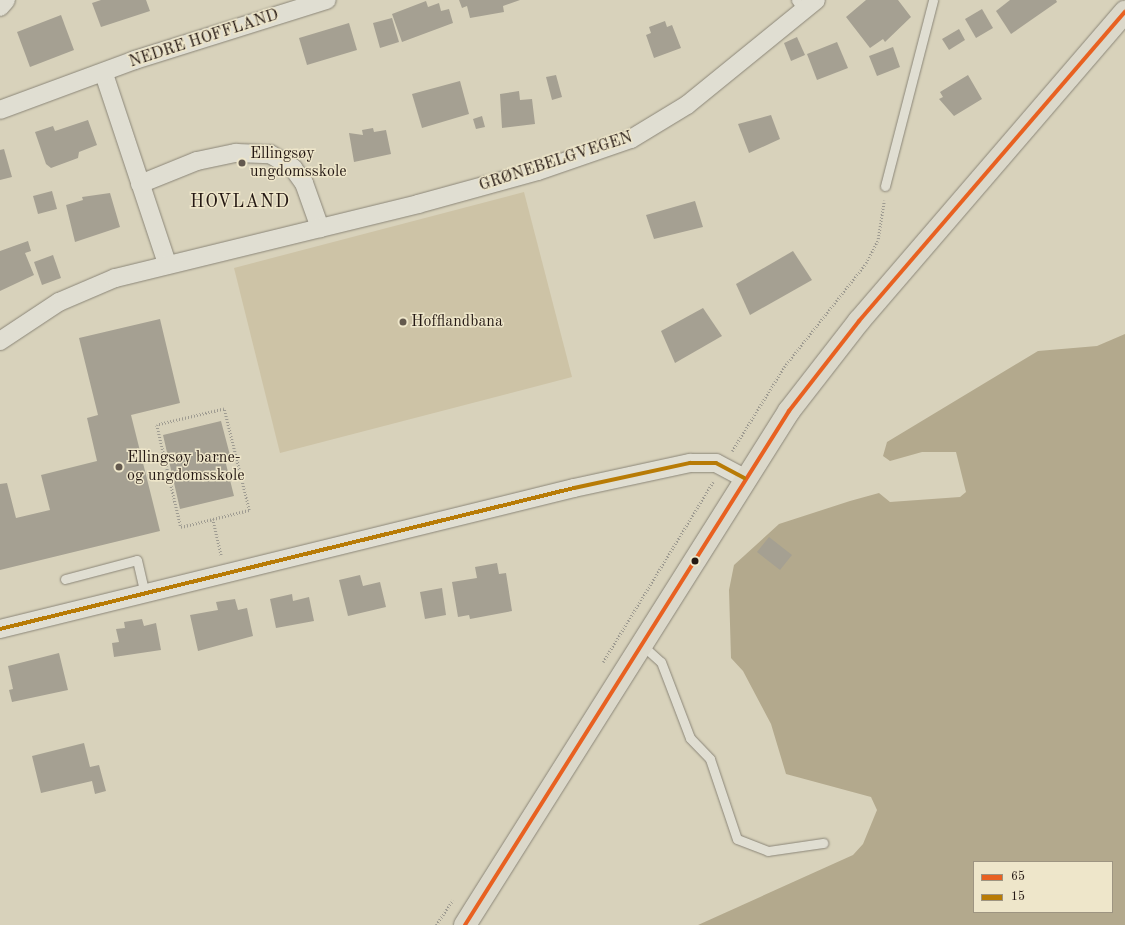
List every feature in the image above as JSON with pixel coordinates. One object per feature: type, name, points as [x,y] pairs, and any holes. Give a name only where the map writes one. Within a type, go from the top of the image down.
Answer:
[{"type":"main road","points":[[465,925],[642,645],[744,478],[789,411],[854,326],[1125,12]]},
{"type":"street","points":[[0,7],[6,0]]},
{"type":"street","name":"NEDRE HOFFLAND","points":[[0,110],[104,74],[135,60],[327,0]]},
{"type":"street","name":"GRØNEBELGVEGEN","points":[[0,342],[59,302],[89,288],[167,263],[320,228],[538,171],[631,139],[687,105],[805,3]]},
{"type":"street","points":[[104,74],[167,263]]},
{"type":"street","points":[[140,184],[197,161],[236,153],[270,154],[293,168],[304,183],[320,228]]},
{"type":"street","points":[[0,629],[574,488],[690,464],[705,462],[724,466],[744,478]]},
{"type":"lane","points":[[885,186],[933,0]]},
{"type":"lane","points":[[65,579],[137,560],[146,594]]},
{"type":"lane","points":[[642,645],[661,662],[690,738],[710,759],[737,839],[768,851],[823,843]]},
{"type":"path","points":[[601,666],[784,367],[866,263],[878,239],[885,186]]},
{"type":"path","points":[[224,409],[249,510],[213,519],[181,527],[157,425],[224,409]]},
{"type":"path","points":[[213,519],[225,574]]},
{"type":"path","points":[[436,925],[458,893]]},
{"type":"shaded area","name":"Hofflandbana","points":[[524,192],[572,377],[280,453],[234,268]]},
{"type":"shaded area","points":[[1125,334],[1125,925],[698,925],[853,855],[863,844],[877,810],[871,797],[786,774],[771,724],[743,671],[731,658],[729,590],[734,565],[779,524],[850,501],[879,493],[890,502],[960,497],[966,492],[956,452],[922,452],[890,461],[883,456],[887,442],[1038,351],[1097,346]]},
{"type":"building","points":[[101,0],[146,0],[150,11],[101,27],[92,3]]},
{"type":"building","points":[[459,0],[520,0],[503,6],[504,12],[470,18],[467,6],[462,8]]},
{"type":"building","points":[[866,0],[898,0],[911,17],[885,42],[883,39],[870,48],[846,17]]},
{"type":"building","points":[[1010,0],[1056,0],[1057,2],[1011,34],[996,11]]},
{"type":"building","points":[[426,1],[428,7],[439,3],[441,11],[449,9],[453,23],[402,42],[392,14]]},
{"type":"building","points":[[982,9],[993,28],[976,38],[965,19]]},
{"type":"building","points":[[61,15],[74,50],[30,67],[17,32]]},
{"type":"building","points":[[392,18],[399,42],[380,48],[373,23]]},
{"type":"building","points":[[665,21],[667,27],[672,25],[681,48],[654,58],[646,35],[651,33],[649,27]]},
{"type":"building","points":[[349,23],[357,50],[307,65],[299,38]]},
{"type":"building","points":[[959,29],[965,40],[949,50],[942,39]]},
{"type":"building","points":[[797,37],[805,55],[791,61],[784,43]]},
{"type":"building","points":[[837,42],[848,68],[817,80],[807,54]]},
{"type":"building","points":[[893,47],[900,67],[877,76],[869,56]]},
{"type":"building","points":[[556,75],[562,97],[552,100],[546,77]]},
{"type":"building","points":[[968,75],[982,99],[954,116],[939,99],[943,97],[940,92]]},
{"type":"building","points":[[460,81],[469,114],[422,128],[412,94]]},
{"type":"building","points":[[519,91],[520,100],[532,99],[535,124],[502,128],[500,94]]},
{"type":"building","points":[[771,115],[780,139],[749,153],[738,124]]},
{"type":"building","points":[[482,116],[485,127],[476,129],[473,119]]},
{"type":"building","points":[[88,120],[97,145],[79,152],[78,158],[51,168],[46,164],[35,132],[53,126],[55,131]]},
{"type":"building","points":[[373,128],[374,132],[386,130],[391,154],[354,162],[349,133],[363,135],[362,130]]},
{"type":"building","points":[[4,149],[12,177],[0,180],[0,150]]},
{"type":"building","points":[[52,191],[57,209],[38,214],[33,196]]},
{"type":"building","points":[[110,193],[120,227],[75,242],[66,205],[83,200],[82,197]]},
{"type":"building","points":[[695,201],[703,227],[654,239],[646,215]]},
{"type":"building","points":[[28,241],[31,251],[25,253],[34,275],[0,291],[0,251]]},
{"type":"building","points":[[793,251],[812,280],[750,315],[736,284]]},
{"type":"building","points":[[53,255],[61,278],[42,285],[34,262]]},
{"type":"building","points":[[703,308],[722,336],[675,363],[661,331]]},
{"type":"building","points":[[160,319],[180,403],[131,415],[160,531],[0,570],[0,484],[7,483],[16,518],[50,510],[41,475],[97,461],[87,418],[98,415],[79,338]]},
{"type":"building","points":[[221,421],[231,459],[225,460],[234,496],[180,509],[163,435]]},
{"type":"building","points":[[769,537],[792,555],[780,570],[757,552]]},
{"type":"building","points":[[497,563],[499,574],[506,573],[512,611],[470,619],[469,615],[458,617],[452,582],[477,578],[475,567]]},
{"type":"building","points":[[360,575],[363,586],[380,582],[386,607],[348,616],[339,580]]},
{"type":"building","points":[[442,588],[446,615],[425,619],[420,592]]},
{"type":"building","points":[[292,594],[293,601],[309,597],[314,621],[276,628],[270,599]]},
{"type":"building","points":[[235,599],[238,610],[247,608],[253,636],[198,651],[190,615],[218,610],[216,602]]},
{"type":"building","points":[[142,619],[144,626],[156,623],[161,650],[114,657],[112,643],[119,642],[116,629],[125,628],[124,622]]},
{"type":"building","points":[[59,653],[68,690],[12,702],[9,690],[13,689],[8,666]]},
{"type":"building","points":[[84,743],[90,767],[99,765],[106,791],[95,794],[92,781],[41,793],[32,756]]},
{"type":"transit line","name":"65","points":[[465,925],[789,411],[859,321],[1125,12]]},
{"type":"transit line","name":"15","points":[[0,629],[574,488],[690,463],[716,463],[744,478]]},
{"type":"place","name":"Ellingsøy ungdomsskole","points":[[242,163]]},
{"type":"place","name":"Hofflandbana","points":[[403,322]]},
{"type":"place","name":"Ellingsøy barne- og ungdomsskole","points":[[119,467]]},
{"type":"district","name":"HOVLAND","points":[[240,202]]}]
